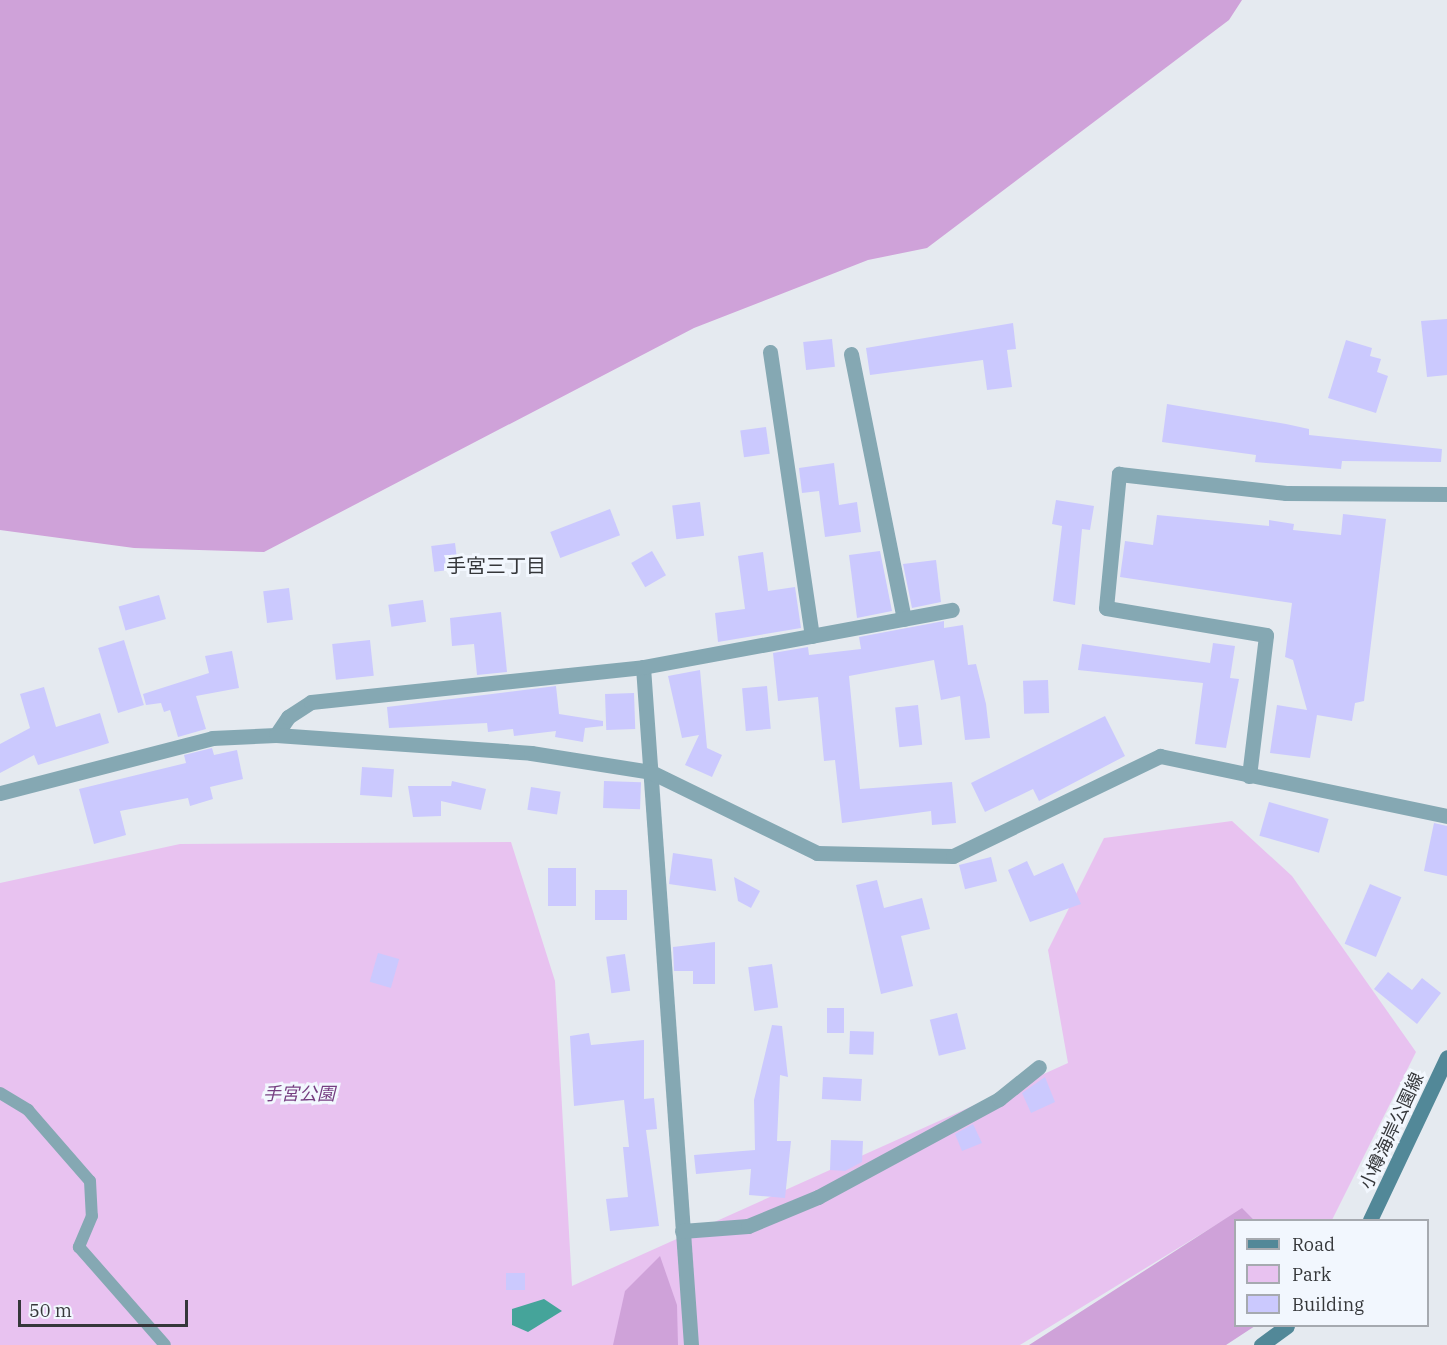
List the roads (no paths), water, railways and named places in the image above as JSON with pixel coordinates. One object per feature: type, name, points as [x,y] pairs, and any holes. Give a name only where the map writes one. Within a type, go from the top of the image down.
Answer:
[{"type":"main road","name":"小樽海岸公園線","points":[[1371,1219],[1443,1078],[1447,1057]]},
{"type":"main road","points":[[1261,1345],[1286,1327]]},
{"type":"street","points":[[770,352],[812,636]]},
{"type":"street","points":[[851,354],[904,619]]},
{"type":"street","points":[[1249,776],[1266,635],[1106,608],[1119,474],[1286,493],[1447,494]]},
{"type":"street","points":[[276,735],[288,717],[311,702],[643,667],[952,610]]},
{"type":"street","points":[[643,667],[682,1232],[692,1345]]},
{"type":"street","points":[[0,793],[212,738],[276,735],[531,753],[651,772],[817,853],[870,856],[953,856],[1160,756],[1447,816]]},
{"type":"street","points":[[682,1232],[748,1226],[818,1197],[999,1099],[1039,1067]]},
{"type":"lane","points":[[0,1093],[28,1110],[90,1181],[92,1216],[79,1247],[165,1345]]},
{"type":"district","name":"手宮三丁目","points":[[496,565]]},
{"type":"park label","name":"手宮公園","points":[[299,1094]]}]
